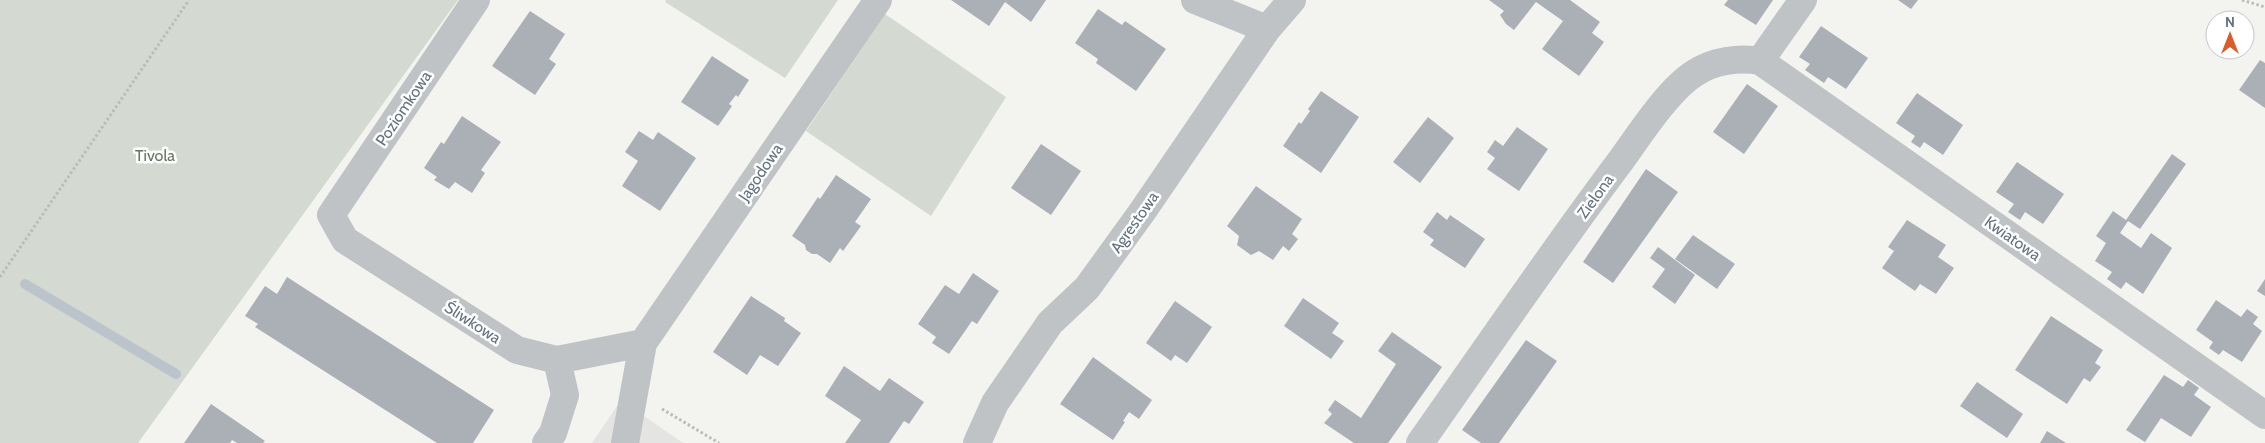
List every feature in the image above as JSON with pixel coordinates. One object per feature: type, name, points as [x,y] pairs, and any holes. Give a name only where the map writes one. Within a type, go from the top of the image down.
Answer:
[{"type":"street","name":"Poziomkowa","points":[[331,216],[476,0]]},
{"type":"street","name":"Jagodowa","points":[[643,343],[878,0]]},
{"type":"street","points":[[1195,0],[1267,29]]},
{"type":"street","name":"Agrestowa","points":[[977,443],[994,403],[1050,323],[1087,288],[1142,212],[1267,29],[1292,0]]},
{"type":"street","points":[[1760,61],[1803,0]]},
{"type":"street","name":"Zielona","points":[[1420,443],[1603,184],[1665,102],[1694,73],[1716,63],[1746,58],[1760,61]]},
{"type":"street","name":"Kwiatowa","points":[[1760,61],[2265,415]]},
{"type":"street","name":"Śliwkowa","points":[[331,216],[345,240],[517,350],[557,360],[643,343]]},
{"type":"street","points":[[625,443],[643,343]]},
{"type":"street","points":[[546,443],[552,434],[565,395],[557,360]]},
{"type":"path","points":[[0,277],[189,0]]},
{"type":"path","points":[[2242,0],[2265,7]]},
{"type":"path","points":[[634,395],[651,402],[719,443]]},
{"type":"shaded area","points":[[621,400],[683,443],[592,443]]},
{"type":"green space","name":"Tivola","points":[[0,0],[458,0],[138,443],[0,443]]},
{"type":"green space","points":[[666,0],[838,0],[785,78],[665,2]]},
{"type":"green space","points":[[885,14],[1006,97],[931,216],[806,131]]},
{"type":"building","points":[[951,0],[1046,0],[1031,22],[1005,2],[989,26]]},
{"type":"building","points":[[1489,0],[1570,0],[1600,22],[1592,33],[1604,42],[1579,76],[1542,49],[1563,21],[1536,2],[1514,30],[1506,24],[1500,15],[1504,11]]},
{"type":"building","points":[[1728,0],[1773,0],[1756,25],[1724,5]]},
{"type":"building","points":[[1898,0],[1918,0],[1911,9]]},
{"type":"building","points":[[1098,9],[1122,25],[1125,21],[1166,49],[1136,91],[1096,63],[1098,59],[1075,43]]},
{"type":"building","points":[[530,11],[565,34],[549,59],[556,64],[535,95],[492,66]]},
{"type":"building","points":[[1821,26],[1868,58],[1846,89],[1828,77],[1824,83],[1805,70],[1810,64],[1799,57]]},
{"type":"building","points":[[712,56],[749,80],[738,97],[736,95],[729,104],[732,106],[718,126],[681,102]]},
{"type":"building","points":[[2260,60],[2265,63],[2265,108],[2239,90]]},
{"type":"building","points":[[1747,84],[1778,106],[1744,154],[1713,132]]},
{"type":"building","points":[[1321,91],[1359,117],[1321,173],[1283,146],[1299,122],[1301,124],[1310,111],[1308,109]]},
{"type":"building","points":[[1917,93],[1963,125],[1943,155],[1924,142],[1920,148],[1911,142],[1915,136],[1896,123]]},
{"type":"building","points":[[462,116],[501,142],[481,170],[485,173],[472,193],[455,182],[449,189],[434,180],[437,177],[424,168],[441,142],[444,144]]},
{"type":"building","points":[[1428,117],[1454,138],[1420,183],[1393,162]]},
{"type":"building","points":[[1517,127],[1548,149],[1519,191],[1487,169],[1495,158],[1487,152],[1495,140],[1503,146]]},
{"type":"building","points":[[639,131],[653,140],[658,132],[696,158],[660,211],[622,186],[638,161],[625,152]]},
{"type":"building","points":[[1041,144],[1081,171],[1051,215],[1011,188]]},
{"type":"building","points":[[2172,154],[2186,164],[2140,229],[2128,221],[2120,233],[2141,248],[2151,233],[2172,248],[2143,294],[2126,282],[2121,289],[2107,279],[2112,272],[2095,261],[2106,243],[2096,236],[2113,211],[2126,220]]},
{"type":"building","points":[[2017,162],[2064,194],[2043,224],[2025,212],[2020,220],[2008,212],[2014,204],[1996,192]]},
{"type":"building","points":[[1646,169],[1678,192],[1613,283],[1583,262]]},
{"type":"building","points":[[836,175],[871,199],[855,222],[861,226],[843,251],[840,248],[830,263],[817,254],[812,254],[806,250],[805,245],[792,236],[818,197],[820,199]]},
{"type":"building","points":[[1256,186],[1302,219],[1292,234],[1298,239],[1289,251],[1283,246],[1273,260],[1259,251],[1251,255],[1237,245],[1239,236],[1227,226]]},
{"type":"building","points":[[1437,212],[1447,220],[1450,215],[1485,239],[1465,268],[1430,245],[1434,240],[1423,232]]},
{"type":"building","points":[[1907,220],[1946,245],[1938,257],[1954,268],[1936,294],[1920,284],[1915,291],[1882,268],[1894,251],[1888,247]]},
{"type":"building","points":[[1693,235],[1735,264],[1717,289],[1675,259]]},
{"type":"building","points":[[1658,247],[1695,275],[1675,304],[1652,287],[1665,269],[1650,258]]},
{"type":"building","points":[[973,273],[999,291],[977,324],[972,321],[949,354],[932,343],[936,337],[918,324],[945,285],[959,294]]},
{"type":"building","points":[[287,277],[494,410],[473,443],[437,443],[255,327],[258,324],[245,316],[265,286],[277,294]]},
{"type":"building","points":[[2265,279],[2265,296],[2257,291]]},
{"type":"building","points":[[751,296],[785,318],[784,321],[801,333],[778,366],[760,355],[747,375],[713,352]]},
{"type":"building","points":[[1303,298],[1339,323],[1332,333],[1344,341],[1331,359],[1284,326]]},
{"type":"building","points":[[2216,300],[2241,317],[2247,309],[2258,317],[2253,324],[2262,331],[2242,362],[2223,350],[2219,355],[2209,348],[2213,342],[2196,330]]},
{"type":"building","points":[[1175,301],[1212,327],[1187,363],[1175,355],[1171,361],[1146,343]]},
{"type":"building","points":[[2051,316],[2103,350],[2095,363],[2101,367],[2090,382],[2084,378],[2067,404],[2015,370]]},
{"type":"building","points":[[1392,332],[1442,367],[1388,443],[1354,443],[1324,423],[1332,414],[1328,410],[1335,400],[1361,418],[1396,364],[1378,351]]},
{"type":"building","points":[[1526,340],[1557,361],[1499,443],[1481,443],[1462,430]]},
{"type":"building","points":[[1093,357],[1152,400],[1139,419],[1129,412],[1113,440],[1060,404]]},
{"type":"building","points":[[844,366],[880,391],[889,378],[924,402],[909,424],[904,421],[889,443],[845,443],[861,420],[825,396]]},
{"type":"building","points":[[2164,375],[2183,387],[2188,380],[2199,388],[2194,395],[2211,407],[2191,437],[2161,418],[2145,442],[2126,430]]},
{"type":"building","points":[[1977,382],[2023,414],[2007,438],[1960,406]]},
{"type":"building","points":[[211,404],[265,441],[263,443],[237,443],[232,440],[230,443],[184,443]]},
{"type":"building","points":[[2047,431],[2066,443],[2040,443]]},
{"type":"waterway","points":[[25,284],[176,374]]}]
